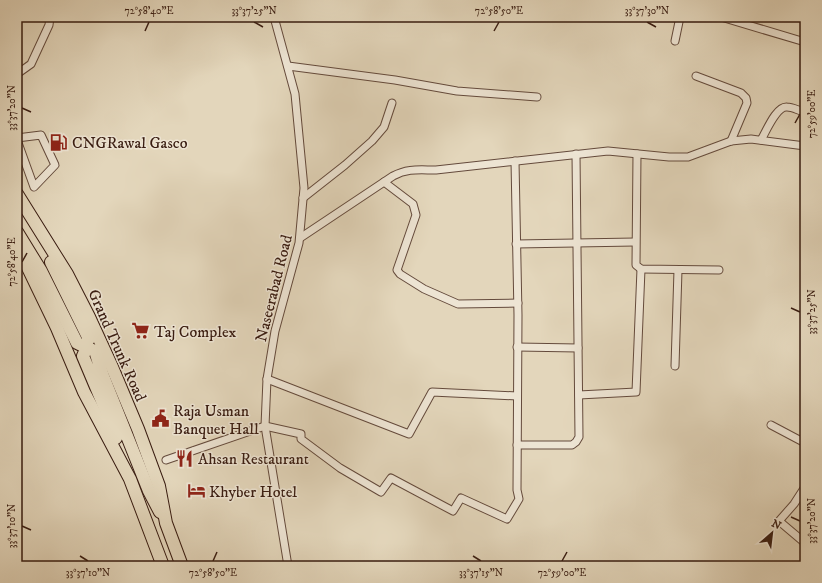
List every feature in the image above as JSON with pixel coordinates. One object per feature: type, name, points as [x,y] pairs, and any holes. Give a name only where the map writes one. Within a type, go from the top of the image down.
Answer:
[{"type":"highway","points":[[17,232],[41,271],[77,343],[81,345],[86,344],[89,339],[80,319],[19,198]]},
{"type":"highway","name":"Grand Trunk Road","points":[[19,198],[68,274],[92,324],[138,429],[159,486],[166,523],[182,566]]},
{"type":"highway","points":[[17,244],[57,328],[84,392],[130,479]]},
{"type":"highway","points":[[163,566],[107,413],[83,356],[84,352],[87,350],[91,349],[95,352],[103,376],[149,491],[166,523]]},
{"type":"street","points":[[17,74],[31,64],[49,24],[50,17]]},
{"type":"street","name":"Naseerabad Road","points":[[274,17],[295,94],[304,188],[300,238],[275,331],[267,379],[265,426],[288,566]]},
{"type":"street","points":[[675,41],[679,17]]},
{"type":"street","points":[[721,17],[805,42]]},
{"type":"street","points":[[288,66],[395,80],[457,92],[537,98]]},
{"type":"street","points":[[696,76],[741,93],[746,98],[747,103],[731,141]]},
{"type":"street","points":[[303,198],[345,165],[372,141],[384,126],[392,104]]},
{"type":"street","points":[[761,140],[777,111],[782,107],[787,106],[805,112]]},
{"type":"street","points":[[41,136],[55,165],[34,187],[17,139],[41,136]]},
{"type":"street","points":[[300,238],[402,171],[436,170],[608,151],[669,157],[688,157],[731,141],[751,139],[805,146]]},
{"type":"street","points":[[517,445],[572,445],[579,437],[576,154]]},
{"type":"street","points":[[637,154],[635,242],[636,265],[641,269],[719,270]]},
{"type":"street","points":[[166,460],[265,426],[301,434],[301,439],[340,468],[381,492],[391,478],[454,511],[460,498],[507,519],[519,499],[517,490],[518,303],[515,161]]},
{"type":"street","points":[[384,182],[413,204],[416,215],[400,262],[398,270],[400,274],[424,289],[458,304],[518,303]]},
{"type":"street","points":[[516,244],[635,242]]},
{"type":"street","points":[[579,395],[636,392],[641,269]]},
{"type":"street","points":[[675,366],[678,270]]},
{"type":"street","points":[[518,347],[578,348]]},
{"type":"street","points":[[267,379],[408,434],[432,392],[517,396]]},
{"type":"street","points":[[771,425],[805,444]]},
{"type":"street","points":[[805,487],[794,504],[779,521],[805,544]]},
{"type":"place","name":"CNGRawal Gasco","points":[[59,142]]},
{"type":"place","name":"Taj Complex","points":[[141,331]]},
{"type":"place","name":"Raja Usman Banquet Hall","points":[[160,419]]},
{"type":"place","name":"Ahsan Restaurant","points":[[185,458]]},
{"type":"place","name":"Khyber Hotel","points":[[196,491]]}]
